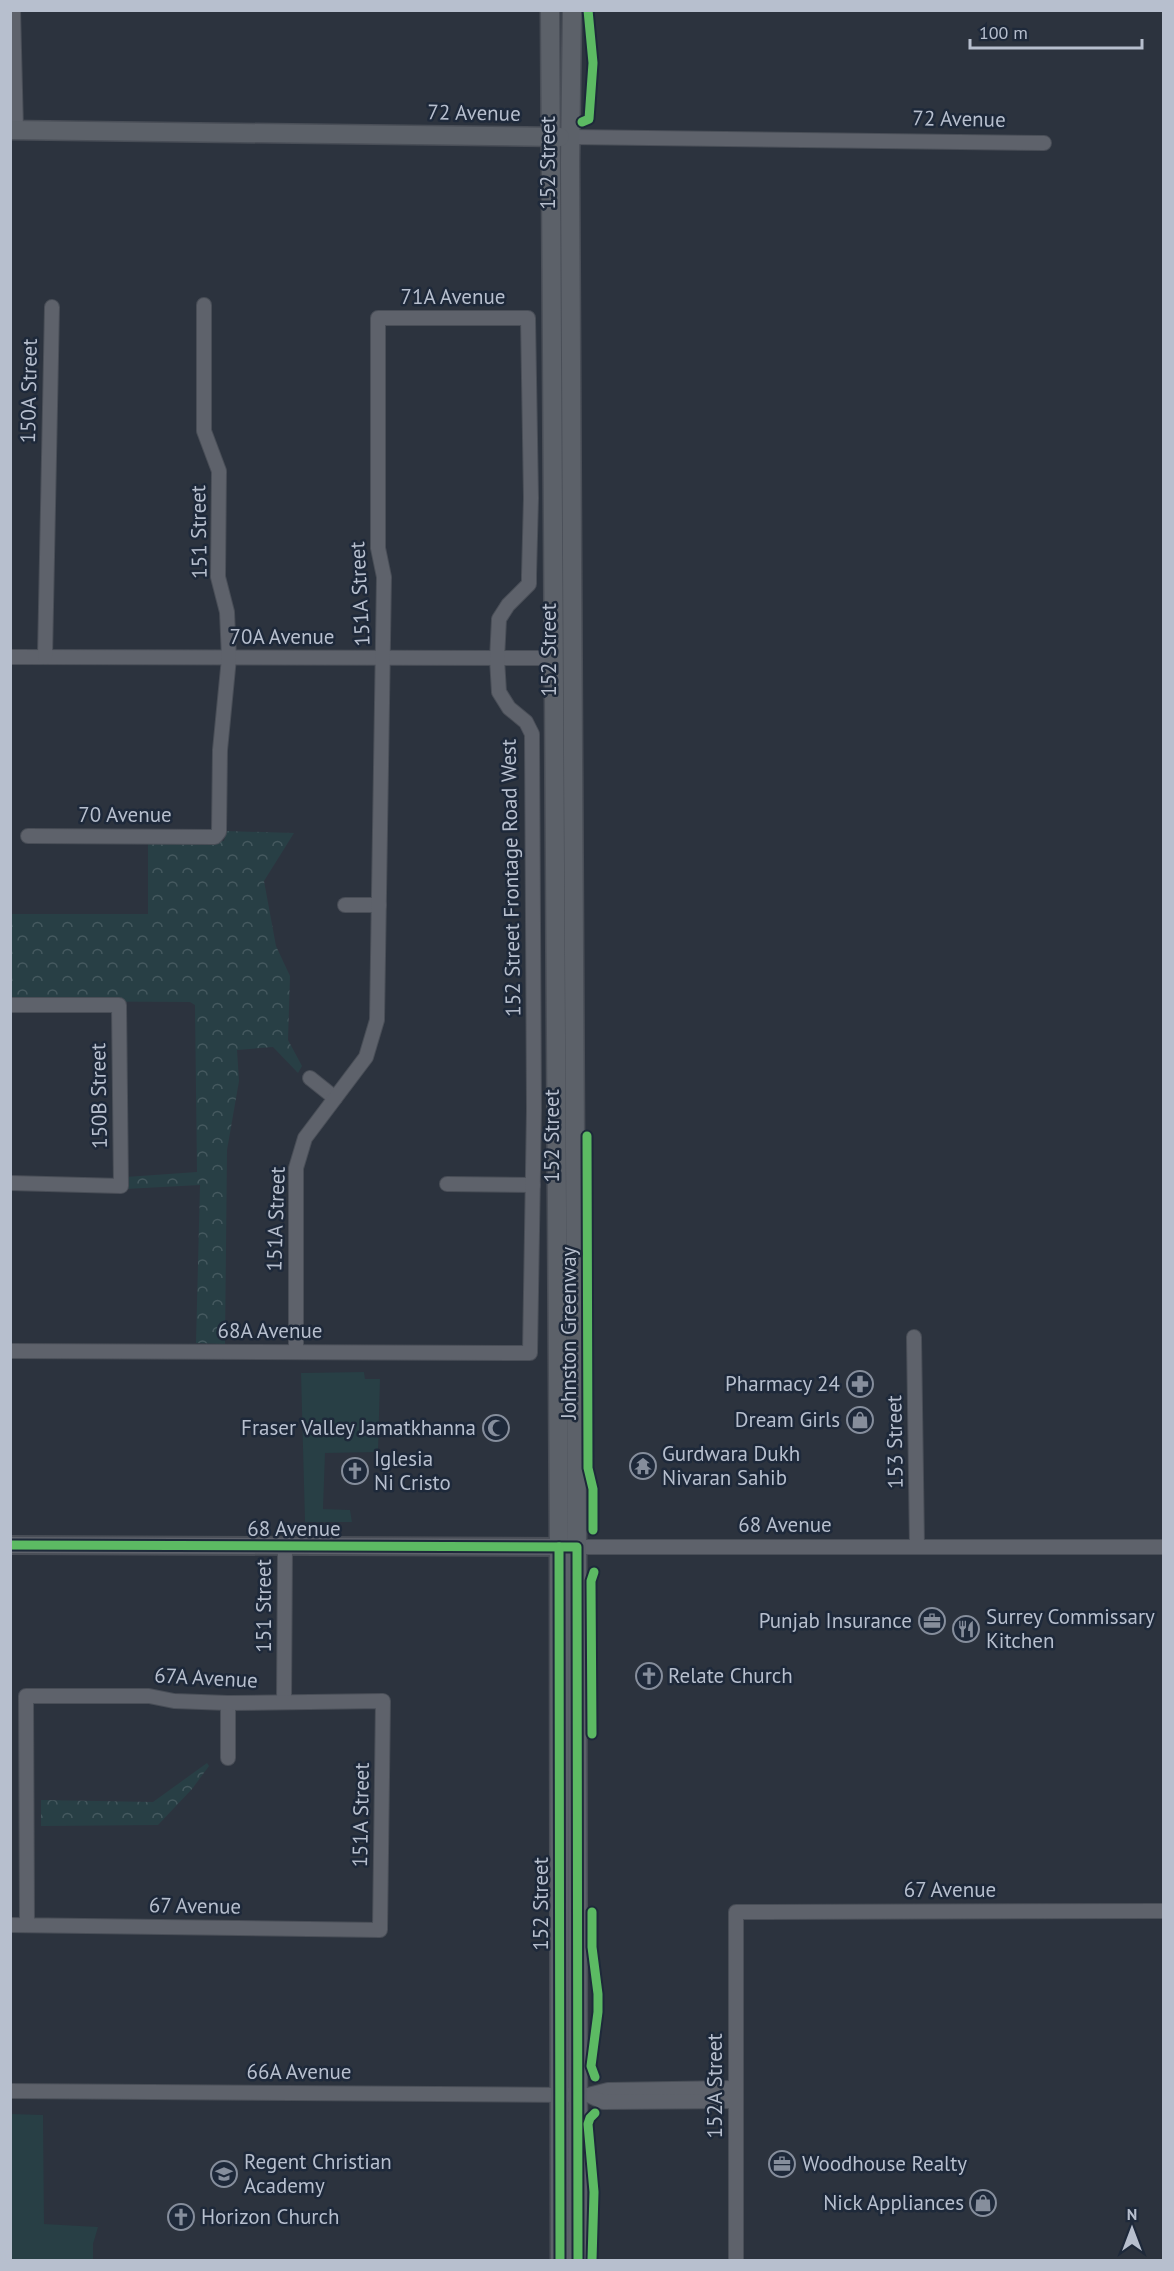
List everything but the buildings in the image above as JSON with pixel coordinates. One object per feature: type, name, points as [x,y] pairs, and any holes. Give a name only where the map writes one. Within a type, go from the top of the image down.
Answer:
[{"type":"main road","name":"152 Street","points":[[550,10],[559,1547],[578,2260]]},
{"type":"main road","name":"152 Street","points":[[560,2260],[575,2095],[578,1547],[573,747],[572,10]]},
{"type":"main road","name":"72 Avenue","points":[[13,130],[571,137]]},
{"type":"main road","points":[[554,658],[561,668],[566,722],[573,747]]},
{"type":"street","points":[[13,10],[13,130]]},
{"type":"street","name":"72 Avenue","points":[[571,137],[1044,143]]},
{"type":"street","name":"151 Street","points":[[204,305],[204,431],[219,471],[218,577],[227,612],[229,658],[220,750],[219,832]]},
{"type":"street","name":"150A Street","points":[[45,657],[52,307]]},
{"type":"street","name":"71A Avenue","points":[[378,318],[528,318]]},
{"type":"street","name":"151A Street","points":[[296,1352],[296,1168],[305,1138],[366,1057],[377,1020],[384,658],[384,577],[378,548],[378,318]]},
{"type":"street","name":"152 Street Frontage Road West","points":[[528,318],[530,575],[529,584],[508,605],[499,619],[497,659],[499,692],[509,708],[526,722],[532,734],[533,1185],[530,1353]]},
{"type":"street","name":"70A Avenue","points":[[10,657],[554,658]]},
{"type":"street","name":"70 Avenue","points":[[28,836],[215,837],[219,832]]},
{"type":"street","points":[[345,905],[379,905]]},
{"type":"street","name":"150B Street","points":[[10,1005],[119,1005],[121,1186],[10,1183]]},
{"type":"street","points":[[310,1078],[335,1098]]},
{"type":"street","points":[[447,1184],[533,1185]]},
{"type":"street","name":"153 Street","points":[[914,1337],[917,1547]]},
{"type":"street","name":"68A Avenue","points":[[10,1351],[530,1353]]},
{"type":"street","name":"68 Avenue","points":[[10,1545],[1164,1547]]},
{"type":"street","name":"151 Street","points":[[284,1702],[285,1547]]},
{"type":"street","name":"67A Avenue","points":[[27,1924],[26,1696],[149,1696],[174,1701],[228,1703],[383,1701]]},
{"type":"street","name":"151A Street","points":[[380,1930],[383,1701]]},
{"type":"street","points":[[228,1703],[228,1758]]},
{"type":"street","name":"67 Avenue","points":[[736,1912],[1164,1911]]},
{"type":"street","name":"152A Street","points":[[736,1912],[736,2260]]},
{"type":"street","name":"67 Avenue","points":[[10,1924],[380,1930]]},
{"type":"street","name":"66A Avenue","points":[[10,2091],[575,2095],[603,2102],[735,2095]]},
{"type":"green space","points":[[226,831],[294,833],[264,881],[276,946],[290,976],[288,1040],[302,1066],[298,1073],[273,1047],[237,1050],[239,1081],[227,1150],[225,1344],[196,1343],[200,1185],[125,1189],[126,1177],[197,1172],[195,1005],[190,1002],[11,1001],[11,914],[148,914],[148,841],[224,841]]},
{"type":"green space","points":[[364,1372],[365,1379],[380,1379],[378,1452],[325,1453],[323,1509],[350,1510],[352,1522],[305,1522],[301,1373]]},
{"type":"green space","points":[[207,1763],[209,1766],[192,1789],[158,1825],[41,1826],[41,1800],[153,1802]]},
{"type":"green space","points":[[11,2114],[43,2115],[44,2224],[98,2227],[93,2244],[93,2260],[11,2260]]},
{"type":"cycle path","points":[[582,122],[589,119],[593,63],[588,10]]},
{"type":"cycle path","name":"Johnston Greenway","points":[[587,1136],[588,1468],[593,1489],[593,1530]]},
{"type":"cycle path","points":[[10,1545],[577,1547],[578,2260]]},
{"type":"cycle path","points":[[559,1547],[560,2260]]},
{"type":"cycle path","points":[[592,1734],[591,1581],[594,1572]]},
{"type":"cycle path","points":[[592,1912],[592,1947],[598,1994],[591,2066],[595,2077]]},
{"type":"cycle path","points":[[592,2260],[594,2192],[588,2124],[595,2113]]},
{"type":"place","name":"Pharmacy 24","points":[[860,1384]]},
{"type":"place","name":"Dream Girls","points":[[860,1420]]},
{"type":"place","name":"Fraser Valley Jamatkhanna","points":[[496,1428]]},
{"type":"place","name":"Gurdwara Dukh Nivaran Sahib","points":[[643,1466]]},
{"type":"place","name":"Iglesia Ni Cristo","points":[[355,1471]]},
{"type":"place","name":"Punjab Insurance","points":[[932,1621]]},
{"type":"place","name":"Surrey Commissary Kitchen","points":[[966,1629]]},
{"type":"place","name":"Relate Church","points":[[649,1676]]},
{"type":"place","name":"Woodhouse Realty","points":[[782,2164]]},
{"type":"place","name":"Regent Christian Academy","points":[[224,2174]]},
{"type":"place","name":"Nick Appliances","points":[[983,2203]]},
{"type":"place","name":"Horizon Church","points":[[181,2217]]}]
